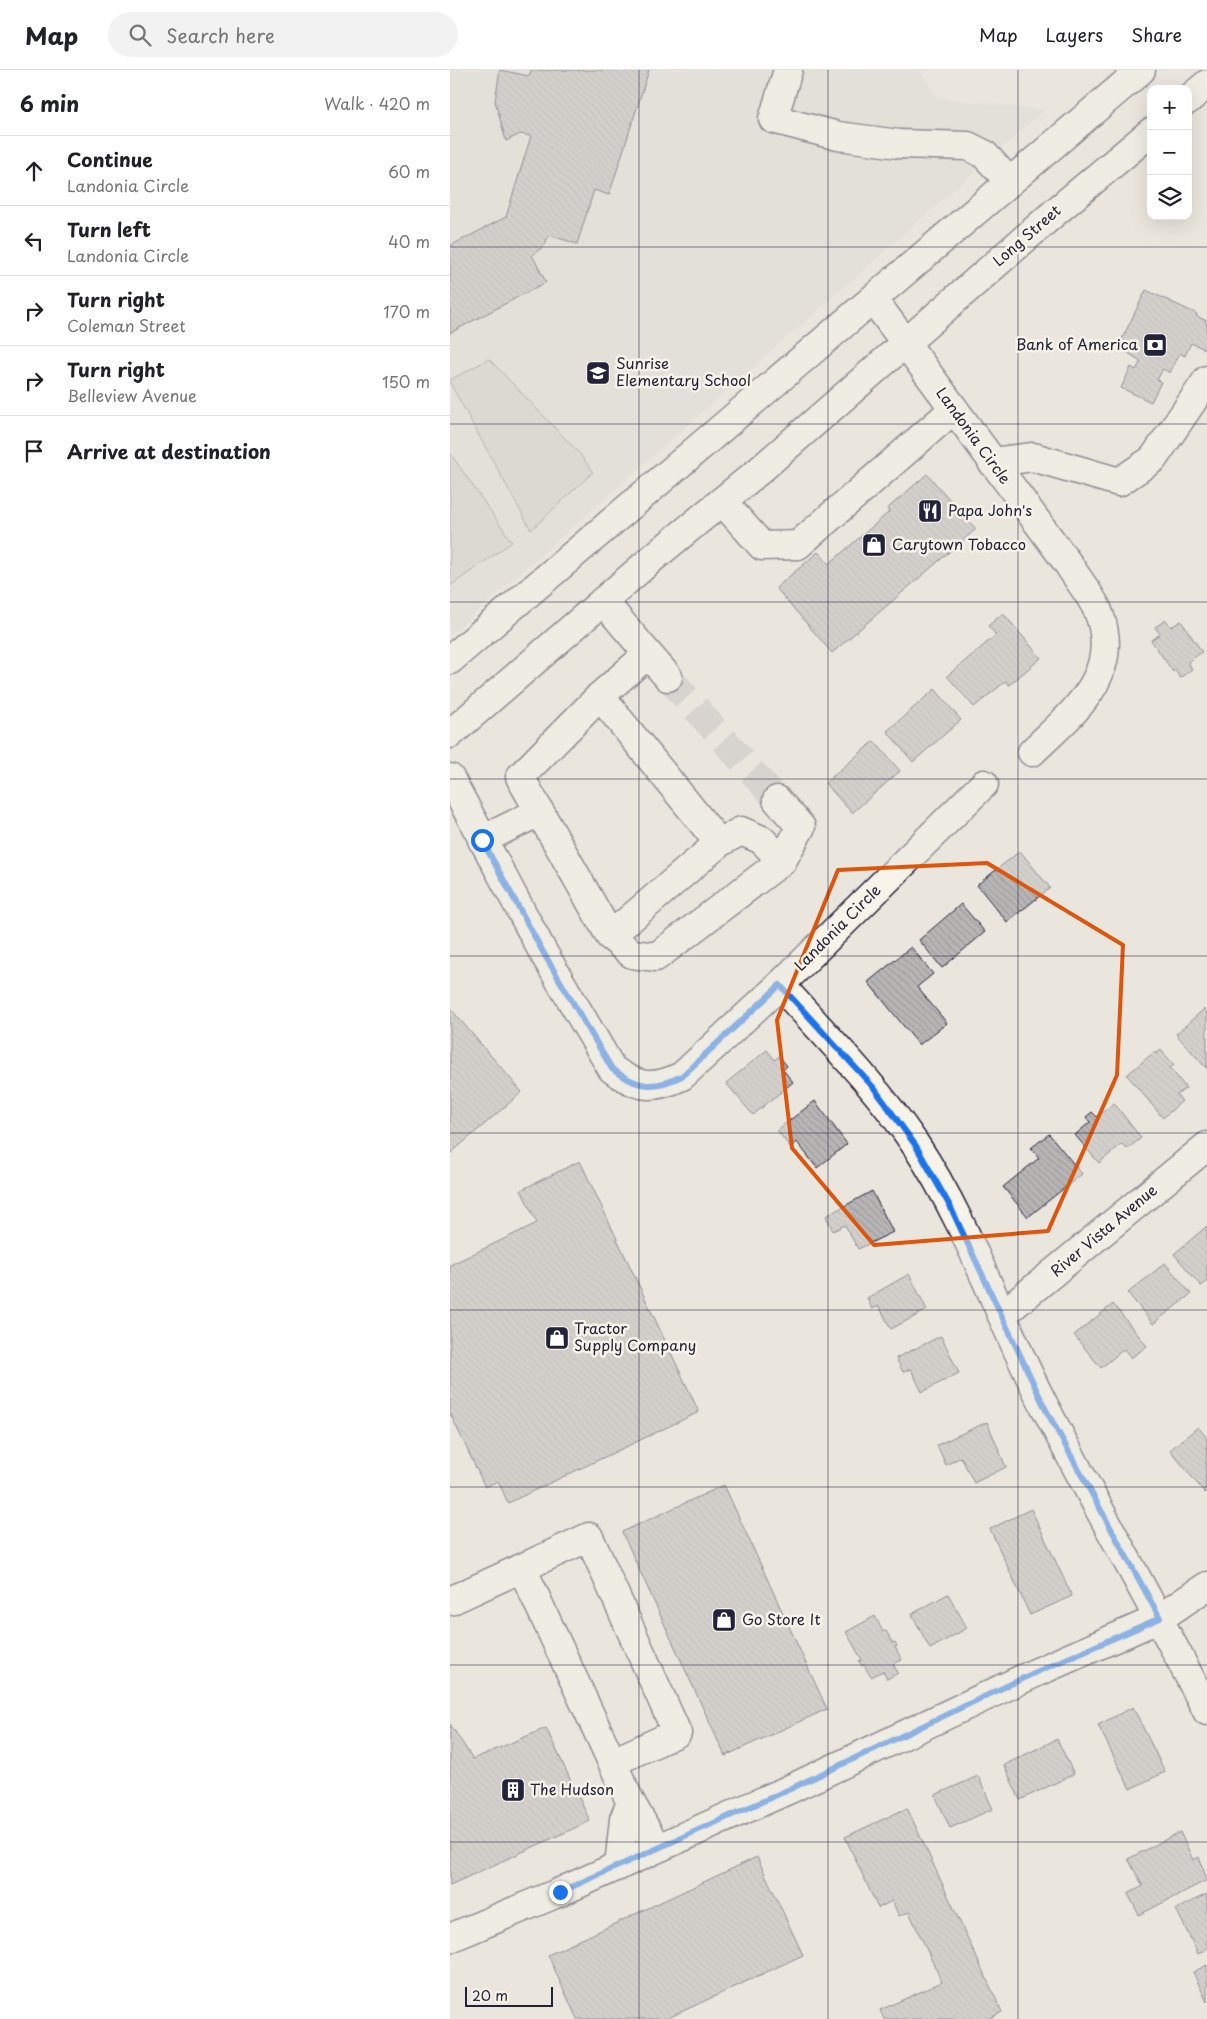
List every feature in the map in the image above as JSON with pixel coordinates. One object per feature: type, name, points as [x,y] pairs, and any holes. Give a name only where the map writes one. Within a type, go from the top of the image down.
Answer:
[{"type":"main road","points":[[788,70],[773,119],[838,136],[899,144],[968,146],[984,154],[1009,181]]},
{"type":"main road","points":[[450,660],[1141,70]]},
{"type":"main road","points":[[1192,97],[1207,84]]},
{"type":"main road","name":"Long Street","points":[[450,734],[603,601],[906,344],[1053,214],[1147,135]]},
{"type":"main road","name":"Landonia Circle","points":[[873,299],[1069,566],[1098,610],[1104,633],[1104,657],[1097,681],[1084,701],[1032,752]]},
{"type":"main road","points":[[992,462],[1033,457],[1120,482],[1153,459],[1207,380]]},
{"type":"main road","points":[[722,501],[762,546],[798,545],[954,409]]},
{"type":"main road","points":[[603,601],[668,677]]},
{"type":"main road","points":[[648,654],[600,696],[520,777],[610,936],[632,954],[656,957],[782,861],[801,827],[777,800]]},
{"type":"main road","points":[[600,696],[719,843]]},
{"type":"main road","name":"Landonia Circle","points":[[450,778],[543,952],[612,1069],[628,1080],[646,1086],[665,1084],[682,1076],[780,985],[984,784]]},
{"type":"main road","points":[[482,840],[539,812]]},
{"type":"main road","points":[[610,936],[719,843],[741,830],[762,840],[782,861]]},
{"type":"main road","points":[[780,985],[874,1088],[916,1146],[951,1208],[1046,1410],[1160,1618],[1207,1711]]},
{"type":"main road","name":"River Vista Avenue","points":[[1002,1315],[1207,1146]]},
{"type":"main road","points":[[450,1601],[589,1537],[677,1733],[613,1762]]},
{"type":"main road","points":[[522,1568],[631,1803],[657,1848]]},
{"type":"main road","points":[[450,1938],[619,1866],[790,1789],[1034,1673],[1160,1618],[1207,1586]]},
{"type":"main road","points":[[619,1866],[624,1819],[631,1803]]},
{"type":"highlighted area","points":[[987,863],[1123,945],[1117,1075],[1048,1231],[874,1245],[792,1148],[777,1020],[838,870]]},
{"type":"shaded area","name":"Sunrise Elementary School","points":[[450,70],[919,70],[938,98],[1044,110],[450,635]]},
{"type":"shaded area","points":[[489,359],[579,453],[593,472],[531,530],[450,383],[450,380]]},
{"type":"shaded area","points":[[450,453],[512,542],[450,586]]},
{"type":"building","points":[[500,70],[529,76],[531,70],[649,70],[609,195],[594,190],[577,244],[549,235],[544,246],[532,255],[546,282],[450,333],[450,246],[506,217],[531,136],[520,134],[506,141],[495,101]]},
{"type":"building","name":"Bank of America","points":[[1146,290],[1197,314],[1196,316],[1207,321],[1207,350],[1191,343],[1185,356],[1179,353],[1170,373],[1163,369],[1157,380],[1161,382],[1151,402],[1121,388],[1131,367],[1136,370],[1141,361],[1118,347]]},
{"type":"building","points":[[927,474],[976,529],[832,653],[776,588],[818,552],[829,564],[889,512],[887,509]]},
{"type":"building","points":[[1003,613],[1041,658],[1009,685],[1006,681],[974,707],[947,676],[996,635],[988,626]]},
{"type":"building","points":[[1166,620],[1171,627],[1181,621],[1202,652],[1188,662],[1192,669],[1180,678],[1175,670],[1173,672],[1151,640],[1160,634],[1155,627]]},
{"type":"building","points":[[935,689],[961,720],[913,762],[887,731]]},
{"type":"building","points":[[874,741],[900,771],[852,813],[825,783]]},
{"type":"building","points":[[1020,851],[1050,888],[1007,922],[977,885]]},
{"type":"building","points":[[961,904],[985,932],[942,968],[919,940]]},
{"type":"building","points":[[911,947],[933,974],[917,987],[947,1023],[919,1045],[868,982]]},
{"type":"building","points":[[450,1008],[522,1092],[450,1154]]},
{"type":"building","points":[[1204,1009],[1207,1013],[1207,1069],[1176,1034]]},
{"type":"building","points":[[767,1050],[775,1060],[779,1056],[787,1066],[783,1070],[793,1082],[753,1115],[726,1083]]},
{"type":"building","points":[[1161,1050],[1174,1065],[1170,1068],[1186,1088],[1177,1095],[1182,1101],[1163,1118],[1127,1075],[1154,1052],[1156,1054]]},
{"type":"building","points":[[815,1101],[847,1144],[817,1168],[797,1142],[790,1147],[777,1130]]},
{"type":"building","points":[[1114,1103],[1141,1138],[1127,1149],[1122,1144],[1099,1163],[1075,1135],[1090,1122],[1086,1117],[1092,1112],[1097,1117]]},
{"type":"building","points":[[1049,1134],[1082,1174],[1028,1217],[1003,1187],[1039,1158],[1031,1148]]},
{"type":"building","name":"Tractor Supply Company","points":[[580,1161],[699,1412],[508,1503],[498,1481],[485,1487],[450,1413],[450,1265],[537,1223],[521,1190]]},
{"type":"building","points":[[872,1191],[893,1232],[858,1249],[845,1225],[833,1231],[826,1216]]},
{"type":"building","points":[[1207,1226],[1207,1282],[1201,1286],[1174,1254]]},
{"type":"building","points":[[1165,1263],[1191,1294],[1153,1324],[1128,1293]]},
{"type":"building","points":[[909,1274],[927,1310],[891,1329],[879,1306],[872,1309],[867,1298]]},
{"type":"building","points":[[1113,1304],[1147,1346],[1131,1358],[1124,1349],[1101,1368],[1074,1335]]},
{"type":"building","points":[[941,1336],[959,1373],[922,1392],[911,1369],[903,1372],[896,1358]]},
{"type":"building","points":[[987,1422],[1006,1467],[974,1483],[961,1457],[946,1465],[937,1445]]},
{"type":"building","points":[[1198,1427],[1207,1438],[1205,1493],[1170,1450]]},
{"type":"building","name":"Go Store It","points":[[724,1485],[827,1709],[725,1756],[622,1532]]},
{"type":"building","points":[[1031,1509],[1072,1596],[1030,1615],[990,1529]]},
{"type":"building","points":[[948,1594],[967,1628],[930,1649],[912,1614]]},
{"type":"building","points":[[875,1616],[883,1632],[886,1631],[893,1643],[895,1642],[897,1646],[895,1647],[902,1660],[893,1664],[898,1673],[887,1679],[883,1671],[871,1677],[864,1665],[862,1666],[859,1661],[862,1660],[846,1632]]},
{"type":"building","points":[[1133,1707],[1165,1772],[1130,1789],[1098,1725]]},
{"type":"building","name":"The Hudson","points":[[450,1724],[473,1759],[546,1728],[590,1821],[450,1885]]},
{"type":"building","points":[[1057,1739],[1074,1774],[1020,1800],[1004,1765]]},
{"type":"building","points":[[978,1776],[993,1809],[950,1828],[935,1795]]},
{"type":"building","points":[[907,1808],[1002,2012],[987,2019],[884,2019],[880,2010],[942,1982],[909,1912],[899,1916],[892,1901],[878,1908],[845,1837]]},
{"type":"building","points":[[1180,1832],[1193,1860],[1199,1857],[1207,1880],[1139,1915],[1128,1894],[1143,1886],[1128,1859]]},
{"type":"building","points":[[757,1857],[803,1955],[666,2019],[577,2019],[548,1955]]},
{"type":"building","points":[[1207,1894],[1207,1949],[1198,1954],[1176,1909]]},
{"type":"building","points":[[1207,1965],[1207,2002],[1193,1972]]},
{"type":"tunnel","points":[[668,677],[777,800]]},
{"type":"place","name":"Bank of America","points":[[1155,345]]},
{"type":"place","name":"Sunrise Elementary School","points":[[598,373]]},
{"type":"place","name":"Papa John's","points":[[930,511]]},
{"type":"place","name":"Carytown Tobacco","points":[[874,545]]},
{"type":"place","name":"Tractor Supply Company","points":[[557,1338]]},
{"type":"place","name":"Go Store It","points":[[724,1620]]},
{"type":"place","name":"The Hudson","points":[[513,1790]]},
{"type":"route","points":[[482,840],[543,952],[612,1069],[628,1080],[646,1086],[665,1084],[682,1076],[780,985],[874,1088],[916,1146],[951,1208],[1046,1410],[1160,1618],[1034,1673],[790,1789],[560,1892]]}]
